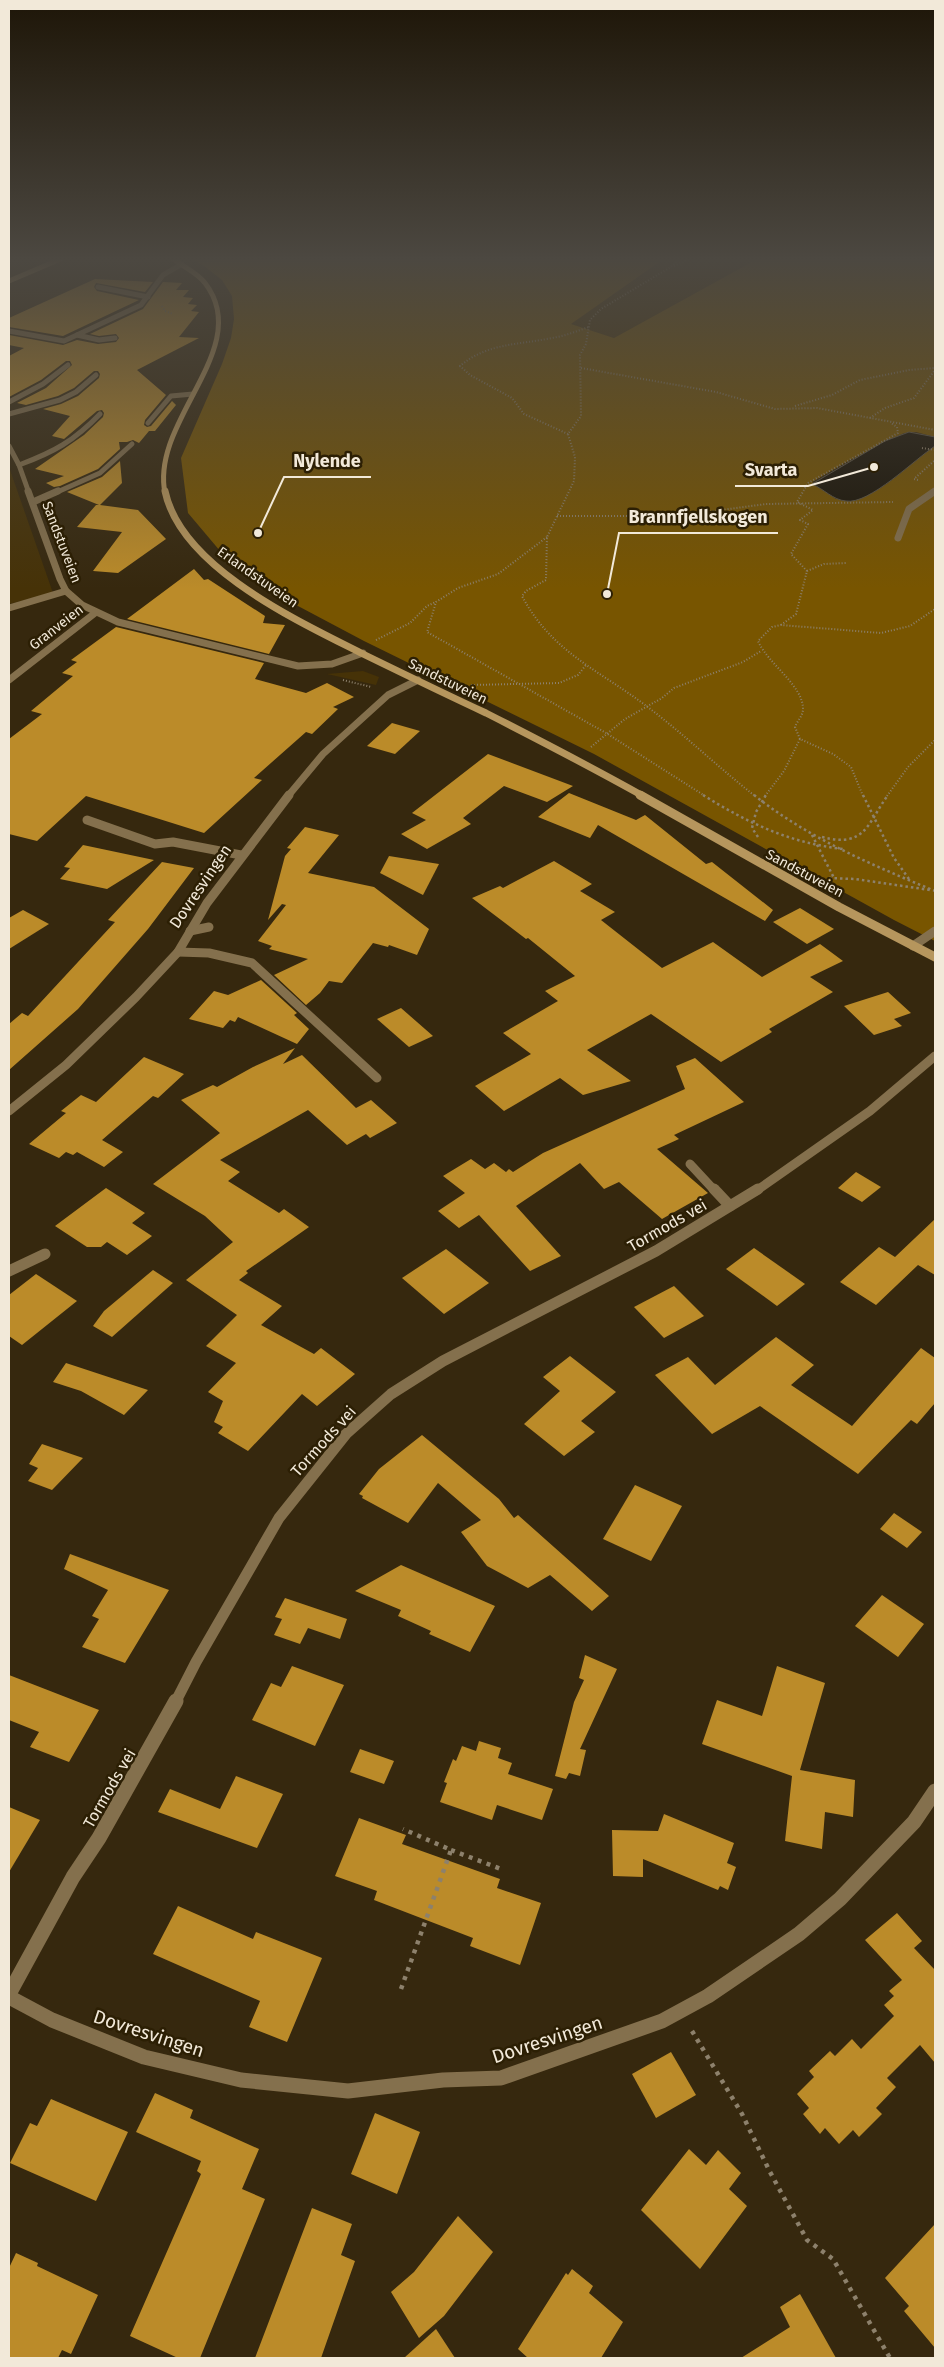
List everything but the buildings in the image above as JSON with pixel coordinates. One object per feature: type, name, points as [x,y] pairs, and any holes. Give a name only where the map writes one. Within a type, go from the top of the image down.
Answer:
[{"type":"street","points":[[9,402],[43,384],[63,368]]},
{"type":"street","name":"Erlandstuveien","points":[[205,368],[168,446],[162,476],[168,504],[180,526],[204,555],[239,583],[293,617],[363,654]]},
{"type":"street","points":[[9,414],[33,409],[67,397],[84,386],[96,375]]},
{"type":"street","points":[[148,423],[171,396],[193,394]]},
{"type":"street","points":[[19,464],[65,447],[81,434],[100,414]]},
{"type":"street","points":[[33,502],[100,473],[132,444]]},
{"type":"street","name":"Sandstuveien","points":[[9,446],[19,464],[66,591],[95,613],[160,633],[298,666],[316,667],[336,664],[363,654],[574,758],[935,958]]},
{"type":"street","points":[[898,538],[904,516],[919,500],[935,491]]},
{"type":"street","points":[[9,608],[66,591]]},
{"type":"street","name":"Granveien","points":[[9,680],[95,613]]},
{"type":"street","name":"Dovresvingen","points":[[9,1111],[66,1064],[136,997],[178,952],[190,931],[242,855],[323,754],[388,695],[418,680]]},
{"type":"street","points":[[87,820],[155,844],[173,842],[242,855]]},
{"type":"street","points":[[190,931],[209,927]]},
{"type":"street","points":[[913,946],[935,931]]},
{"type":"street","points":[[178,952],[209,953],[252,963],[377,1078]]},
{"type":"street","name":"Tormods vei","points":[[9,1995],[73,1877],[99,1838],[164,1724],[196,1662],[279,1518],[346,1434],[391,1394],[443,1361],[656,1251],[759,1189],[870,1112],[935,1056]]},
{"type":"street","points":[[690,1164],[730,1206]]},
{"type":"street","points":[[9,1271],[45,1254]]},
{"type":"street","name":"Dovresvingen","points":[[9,1995],[52,2020],[144,2056],[185,2068],[241,2080],[348,2091],[444,2080],[501,2078],[662,2021],[708,1996],[799,1934],[840,1898],[914,1822],[935,1791]]},
{"type":"path","points":[[463,368],[470,375],[512,398],[524,414],[568,434],[575,456],[574,481],[547,536],[546,580],[526,591],[522,596],[538,624],[563,648],[648,706],[760,800],[812,834],[934,891]]},
{"type":"path","points":[[568,434],[581,416],[579,392],[581,368]]},
{"type":"path","points":[[584,368],[716,392],[775,409],[792,407],[817,408],[935,430]]},
{"type":"path","points":[[792,407],[832,395],[860,380],[909,370],[935,369]]},
{"type":"path","points":[[868,419],[885,408],[914,398],[935,369]]},
{"type":"path","points":[[797,502],[808,483],[898,433],[897,427],[889,421]]},
{"type":"path","points":[[922,448],[935,450]]},
{"type":"path","points":[[557,516],[677,516],[766,504],[797,502],[869,504],[919,500]]},
{"type":"path","points":[[797,502],[813,510],[800,520],[808,524],[791,554],[807,571]]},
{"type":"path","points":[[354,649],[410,623],[427,606],[458,588],[498,574],[547,536]]},
{"type":"path","points":[[807,571],[824,564],[846,563]]},
{"type":"path","points":[[781,625],[796,614],[807,571]]},
{"type":"path","points":[[436,602],[427,632],[515,684],[607,734],[700,793],[752,822],[791,840],[817,848],[843,849]]},
{"type":"path","points":[[911,881],[894,858],[872,817],[851,766],[833,754],[800,739],[795,727],[804,711],[802,703],[794,688],[761,651],[758,641],[772,627],[781,625],[881,633],[910,626],[935,609]]},
{"type":"path","points":[[574,758],[625,719],[674,688],[743,662],[761,651]]},
{"type":"path","points":[[442,692],[476,684],[559,683],[573,679],[586,665]]},
{"type":"path","points":[[762,841],[752,828],[752,822],[760,800],[784,770],[792,750],[800,739]]},
{"type":"path","points":[[812,834],[830,840],[848,839],[866,832],[871,825],[872,817],[908,767],[935,740]]},
{"type":"path","points":[[812,834],[817,848],[844,894],[844,908]]},
{"type":"path","points":[[794,881],[809,878],[855,879],[934,891]]},
{"type":"path","points":[[403,1829],[501,1870]]},
{"type":"path","points":[[401,1989],[451,1850]]},
{"type":"path","points":[[680,2011],[742,2114],[770,2172],[807,2240],[833,2259],[890,2358]]},
{"type":"shaded area","points":[[220,368],[935,368],[935,437],[916,432],[904,433],[848,461],[812,482],[836,499],[867,495],[888,483],[935,446],[935,941],[594,754],[364,641],[298,606],[259,582],[226,558],[188,513],[181,458]]},
{"type":"shaded area","points":[[909,432],[935,437],[935,446],[892,480],[867,496],[856,500],[841,500],[812,484],[885,441]]},
{"type":"shaded area","points":[[9,467],[53,593],[9,604]]},
{"type":"shaded area","points":[[363,671],[379,677],[376,685],[327,674]]},
{"type":"place","name":"Svarta","points":[[874,467]]},
{"type":"place","name":"Nylende","points":[[258,533]]},
{"type":"place","name":"Brannfjellskogen","points":[[607,594]]}]
